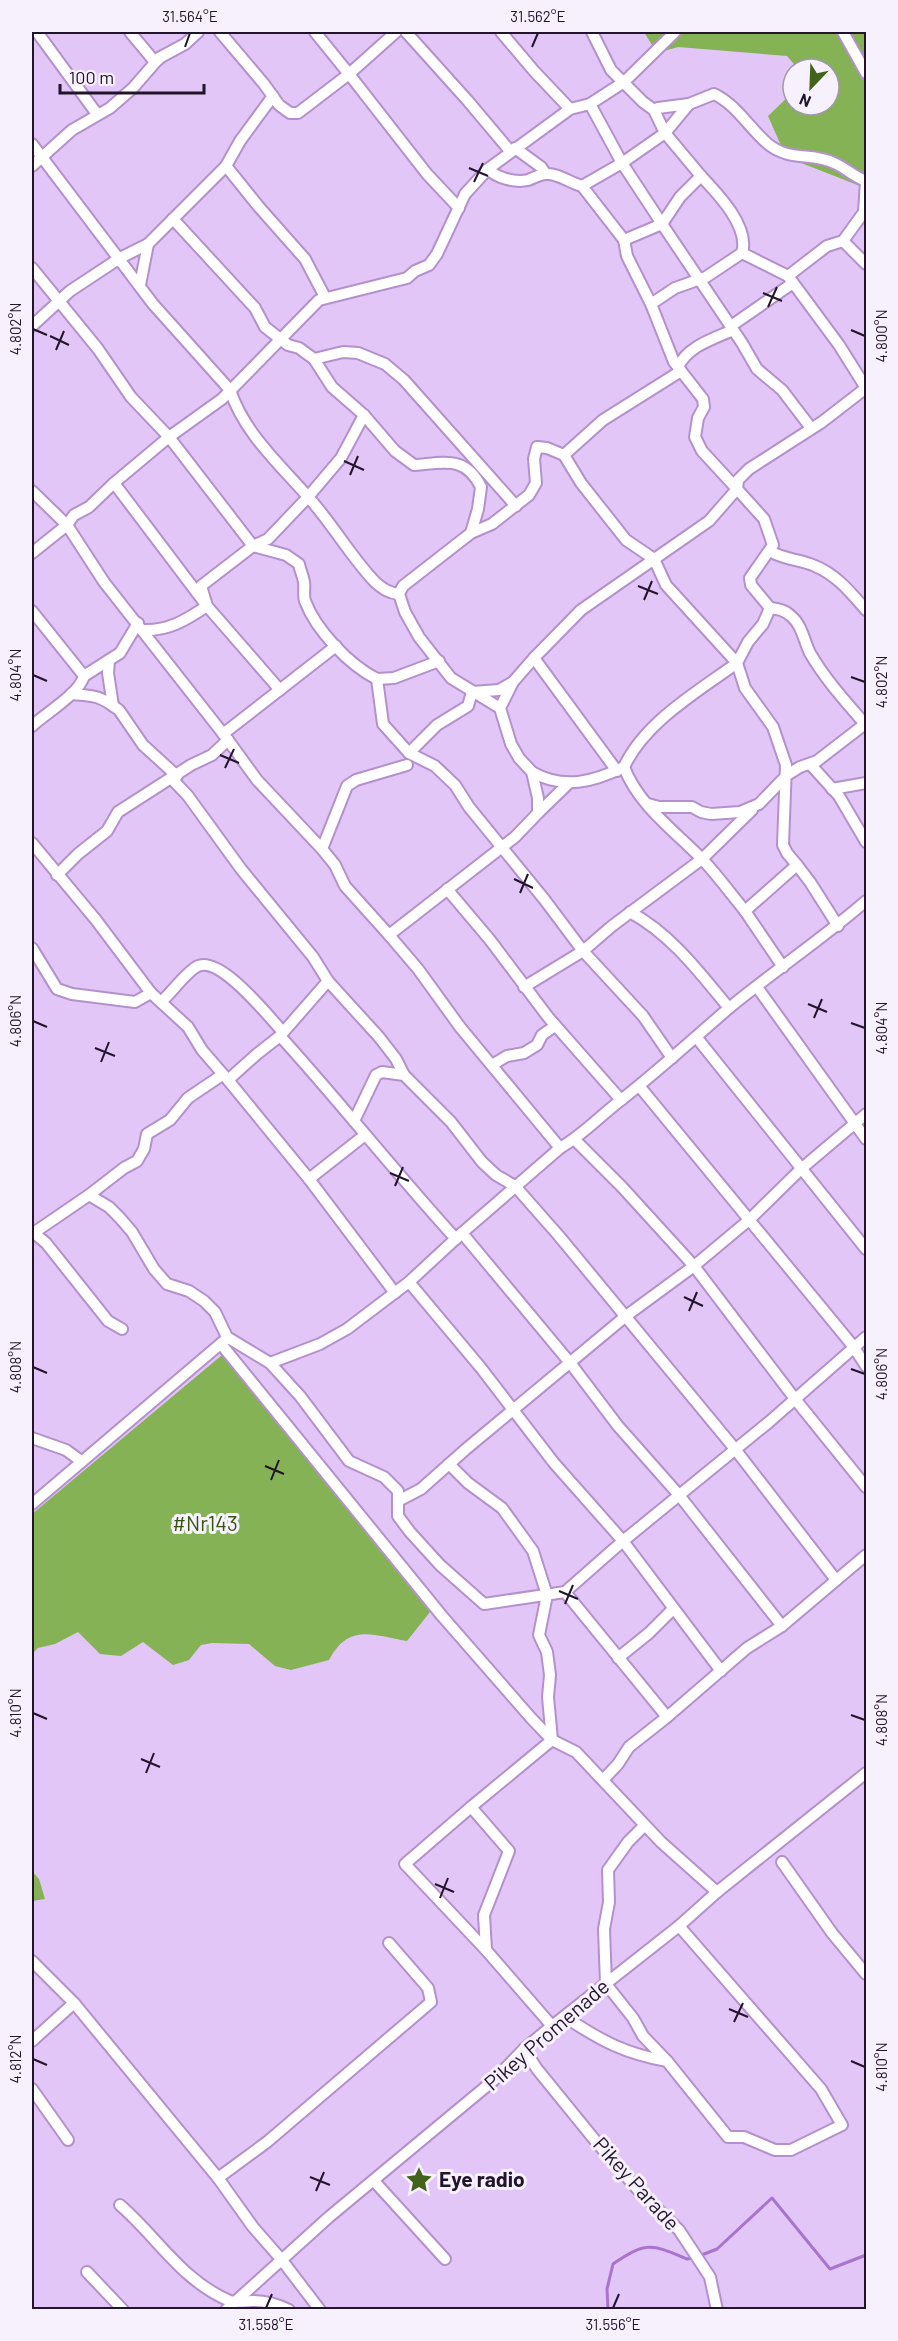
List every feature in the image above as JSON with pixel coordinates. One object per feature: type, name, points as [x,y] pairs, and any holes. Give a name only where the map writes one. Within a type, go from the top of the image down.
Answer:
[{"type":"street","points":[[37,32],[97,114]]},
{"type":"street","points":[[130,32],[155,62]]},
{"type":"street","points":[[32,166],[72,129],[123,97],[155,62],[185,44],[195,32]]},
{"type":"street","points":[[220,32],[279,105],[290,113],[298,113],[349,74],[396,32]]},
{"type":"street","points":[[315,32],[427,174],[459,208]]},
{"type":"street","points":[[406,32],[512,149],[541,167],[545,173]]},
{"type":"street","points":[[501,32],[570,109]]},
{"type":"street","points":[[592,32],[611,70],[654,110],[665,133],[734,214],[744,246],[742,254],[700,280],[675,288],[651,304]]},
{"type":"street","points":[[32,553],[68,525],[74,515],[89,507],[168,437],[222,399],[282,340],[305,313],[325,297],[407,278],[415,271],[429,265],[437,254],[465,194],[489,169],[512,149],[570,109],[590,104],[624,82],[675,32]]},
{"type":"street","points":[[843,32],[867,73]]},
{"type":"street","points":[[564,455],[603,420],[680,369],[683,358],[706,341],[732,328],[791,280],[827,246],[843,241],[864,212],[866,181],[834,162],[786,155],[769,145],[732,107],[714,94],[689,104],[654,110]]},
{"type":"street","points":[[32,326],[70,291],[120,258],[148,244],[226,166],[240,141],[273,96]]},
{"type":"street","points":[[590,104],[622,163],[757,369],[782,390],[811,428]]},
{"type":"street","points":[[582,186],[622,163],[665,133],[689,104]]},
{"type":"street","points":[[32,144],[171,326],[230,390],[235,406],[274,460],[308,497],[375,582],[390,593],[399,594]]},
{"type":"street","points":[[226,166],[311,266],[325,297]]},
{"type":"street","points":[[489,169],[499,177],[522,181],[545,173],[582,186],[624,240],[627,256],[680,369],[703,399],[704,407],[696,427],[695,437],[702,452],[765,519],[772,540],[770,551],[750,578],[751,585],[770,608],[785,611],[793,617],[799,625],[810,652],[831,684],[866,725],[810,764],[787,775],[702,859],[630,912],[583,951],[524,987]]},
{"type":"street","points":[[624,240],[662,224],[680,197],[701,176]]},
{"type":"street","points":[[172,219],[255,308],[265,327],[314,359],[332,387],[364,415],[395,451],[414,465],[451,461],[468,468],[481,487],[471,533]]},
{"type":"street","points":[[843,241],[867,264]]},
{"type":"street","points":[[140,285],[148,244]]},
{"type":"street","points":[[500,708],[513,682],[582,610],[709,520],[737,489],[738,480],[748,469],[811,428],[866,388],[839,345],[791,280],[742,254]]},
{"type":"street","points":[[32,268],[98,350],[131,397],[168,437],[253,546],[286,555],[299,564],[304,582],[304,600],[336,646],[361,671],[377,679],[394,678],[439,661]]},
{"type":"street","points":[[314,359],[349,352],[385,364],[405,380],[516,506]]},
{"type":"street","points":[[207,606],[201,586],[253,546],[267,539],[308,497],[341,458],[364,415]]},
{"type":"street","points":[[770,608],[763,624],[748,642],[737,663],[661,721],[633,750],[621,769],[598,779],[569,783],[540,777],[531,772],[511,744],[500,708],[451,678],[415,632],[399,594],[403,586],[471,533],[492,524],[533,491],[536,483],[534,459],[537,447],[547,448],[564,455],[581,483],[626,540],[654,559],[666,585],[737,663],[745,688],[773,727],[786,765],[783,845],[838,926]]},
{"type":"street","points":[[114,483],[207,606],[280,690]]},
{"type":"street","points":[[32,491],[68,525],[104,582],[141,626],[257,780],[322,849],[345,886],[418,969],[460,1027],[560,1148]]},
{"type":"street","points":[[770,551],[780,557],[815,566],[825,572],[843,584],[867,610]]},
{"type":"street","points":[[141,626],[158,630],[178,624],[207,606]]},
{"type":"street","points":[[32,611],[84,676]]},
{"type":"street","points":[[32,726],[71,694],[84,676],[120,652],[141,626]]},
{"type":"street","points":[[57,875],[78,854],[107,831],[118,813],[149,791],[212,755],[226,737],[336,646]]},
{"type":"street","points":[[534,658],[648,804],[702,859],[745,910],[783,967]]},
{"type":"street","points":[[109,660],[108,673],[113,706]]},
{"type":"street","points":[[377,679],[383,724],[409,753],[435,766],[448,777],[583,951],[643,1016],[672,1058]]},
{"type":"street","points":[[472,692],[499,690],[513,682]]},
{"type":"street","points":[[409,753],[437,725],[468,706],[472,692]]},
{"type":"street","points":[[71,694],[103,698],[119,710],[143,745],[174,778],[289,930],[313,957],[328,981],[390,1051],[404,1075],[451,1122],[482,1162],[496,1175],[515,1186],[735,1449],[836,1580]]},
{"type":"street","points":[[810,764],[852,815],[867,842]]},
{"type":"street","points":[[322,849],[347,786],[356,780],[407,765]]},
{"type":"street","points":[[531,772],[538,798],[538,813]]},
{"type":"street","points":[[389,935],[525,828],[569,783]]},
{"type":"street","points":[[832,789],[867,783]]},
{"type":"street","points":[[648,804],[659,807],[693,807],[701,812],[720,814],[740,812],[759,804]]},
{"type":"street","points":[[32,843],[96,920],[151,993],[188,1027],[202,1050],[309,1179],[395,1293]]},
{"type":"street","points":[[745,910],[797,865]]},
{"type":"street","points":[[447,889],[555,1026],[621,1100]]},
{"type":"street","points":[[270,1363],[320,1344],[347,1329],[395,1293],[560,1148],[575,1140],[621,1100],[640,1087],[729,1008],[838,926],[867,901]]},
{"type":"street","points":[[630,912],[665,936],[682,952],[729,1008]]},
{"type":"street","points":[[32,948],[57,989],[72,994],[135,1002],[151,993]]},
{"type":"street","points":[[162,1002],[197,966],[206,964],[219,969],[236,982],[354,1120],[399,1177],[459,1236],[571,1364],[618,1426],[679,1495],[782,1626]]},
{"type":"street","points":[[122,1329],[108,1321],[46,1243],[33,1233],[137,1161],[144,1149],[147,1134],[170,1120],[188,1098],[225,1078],[282,1034],[328,981]]},
{"type":"street","points":[[757,987],[867,1139]]},
{"type":"street","points":[[492,1065],[507,1056],[524,1053],[537,1045],[542,1035],[555,1026]]},
{"type":"street","points":[[697,1038],[867,1249]]},
{"type":"street","points":[[354,1120],[390,1051]]},
{"type":"street","points":[[376,1075],[382,1072],[404,1075]]},
{"type":"street","points":[[640,1087],[867,1366]]},
{"type":"street","points":[[398,1501],[421,1489],[626,1316],[694,1266],[749,1220],[801,1169],[867,1114]]},
{"type":"street","points":[[309,1179],[365,1135]]},
{"type":"street","points":[[575,1140],[622,1187],[694,1266],[795,1399],[867,1487]]},
{"type":"street","points":[[89,1195],[109,1207],[120,1218],[132,1232],[154,1269],[167,1284],[189,1291],[215,1312],[224,1341],[442,1616],[552,1740],[576,1752],[644,1826],[717,1892]]},
{"type":"street","points":[[409,1282],[554,1463],[623,1541],[721,1671]]},
{"type":"street","points":[[224,1341],[270,1363],[300,1396],[349,1461],[384,1477],[398,1491],[398,1516],[410,1532],[440,1565],[484,1604],[566,1592],[623,1541],[795,1399],[867,1336]]},
{"type":"street","points":[[32,1504],[224,1341]]},
{"type":"street","points":[[32,1438],[66,1450],[81,1461]]},
{"type":"street","points":[[449,1464],[483,1495],[502,1508],[533,1551],[547,1595],[539,1635],[547,1652],[550,1675],[548,1697],[552,1740]]},
{"type":"street","points":[[603,1780],[618,1764],[629,1747],[668,1717],[747,1648],[782,1626],[867,1555]]},
{"type":"street","points":[[566,1592],[668,1717]]},
{"type":"street","points":[[618,1658],[649,1633],[673,1609]]},
{"type":"street","points":[[552,1740],[405,1864],[486,1950],[552,2026]]},
{"type":"street","name":"Pikey Promenade","points":[[229,2306],[281,2259],[494,2080],[524,2049],[867,1773]]},
{"type":"street","points":[[471,1807],[509,1851],[484,1915],[486,1950]]},
{"type":"street","points":[[644,1826],[628,1842],[608,1870],[609,1902],[604,1929],[606,1984],[633,2018],[643,2036],[667,2061],[728,2137],[744,2138],[775,2150],[791,2150],[842,2125],[821,2089],[679,1926]]},
{"type":"street","points":[[782,1862],[832,1933],[867,1974]]},
{"type":"street","points":[[218,2178],[267,2142],[431,2002],[428,1988],[389,1944]]},
{"type":"street","points":[[32,1961],[74,2003],[218,2178],[253,2227],[320,2310]]},
{"type":"street","points":[[32,2041],[74,2003]]},
{"type":"street","points":[[565,2017],[619,2049],[667,2061]]},
{"type":"street","name":"Pikey Parade","points":[[524,2049],[537,2069],[632,2183],[679,2230],[710,2277],[717,2310]]},
{"type":"street","points":[[32,2089],[68,2140]]},
{"type":"street","points":[[374,2181],[445,2259]]},
{"type":"street","points":[[120,2205],[137,2220],[149,2236],[192,2280],[229,2306],[266,2301],[289,2310]]},
{"type":"street","points":[[87,2272],[123,2310]]},
{"type":"green space","points":[[644,32],[866,32],[866,190],[786,157],[768,116],[781,104],[781,117],[841,117],[841,57],[788,57],[678,47],[657,53]]},
{"type":"green space","name":"#Nr143","points":[[222,1355],[430,1612],[407,1641],[362,1634],[353,1636],[337,1648],[329,1660],[291,1670],[275,1666],[249,1644],[201,1645],[189,1660],[173,1665],[143,1642],[121,1656],[100,1654],[78,1632],[55,1644],[38,1648],[32,1654],[32,1514]]},
{"type":"green space","points":[[32,1871],[39,1879],[45,1899],[32,1901]]},
{"type":"waterway","points":[[699,2256],[717,2249],[772,2198],[830,2269],[866,2255]]},
{"type":"waterway","points":[[608,2310],[607,2289],[613,2264],[624,2257],[634,2251],[649,2247],[665,2250],[687,2259],[692,2258]]},
{"type":"place","name":"Eye radio","points":[[419,2180]]}]
